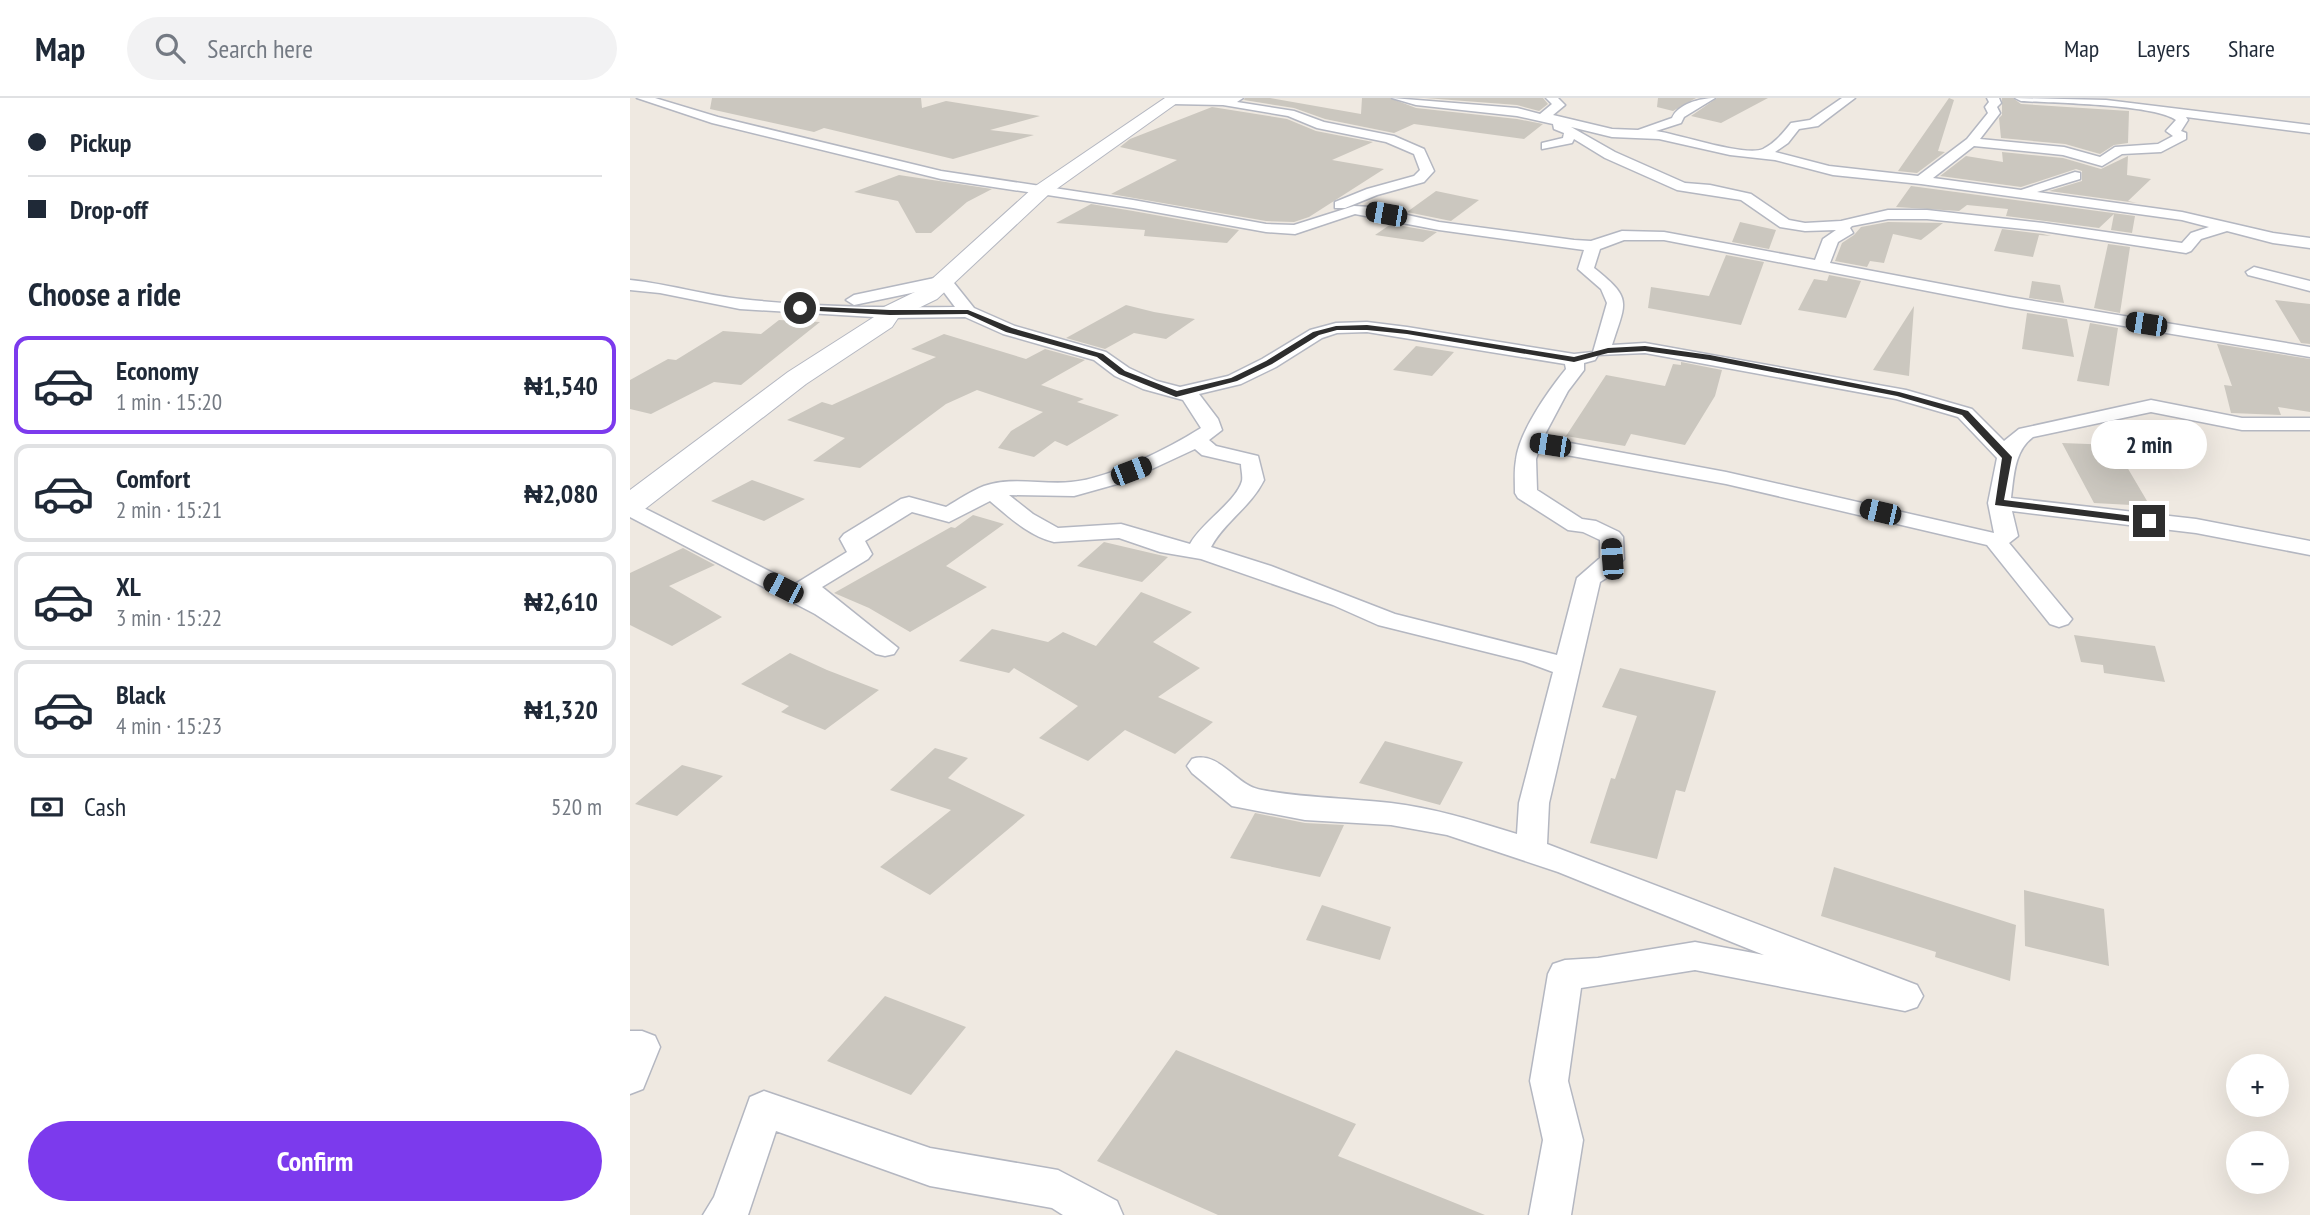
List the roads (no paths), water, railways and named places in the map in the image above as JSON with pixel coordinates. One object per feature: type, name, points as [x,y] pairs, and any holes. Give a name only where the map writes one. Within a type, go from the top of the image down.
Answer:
[{"type":"street","points":[[643,98],[716,120],[987,184],[1133,204],[1284,231],[1295,230],[1354,210],[1371,211],[1439,226],[1593,246],[1622,235],[1644,234],[2010,302],[2310,352]]},
{"type":"street","points":[[1398,98],[1517,112],[1557,122]]},
{"type":"street","points":[[1554,98],[1559,105],[1545,115],[1571,128],[1610,155],[1682,187],[1710,189],[1746,197],[1785,224],[1805,227],[1841,225],[1846,233],[1831,239],[1821,266]]},
{"type":"street","points":[[1642,134],[1644,130],[1676,120],[1678,115],[1709,98]]},
{"type":"street","points":[[1763,154],[1784,140],[1796,126],[1814,123],[1849,98]]},
{"type":"street","points":[[1922,180],[1971,142],[1994,113],[1991,107],[1995,103],[1993,98]]},
{"type":"street","points":[[2021,98],[2106,103],[2310,129]]},
{"type":"street","points":[[630,285],[660,288],[740,304],[890,313],[968,312],[1009,330],[1100,356],[1122,372],[1176,394],[1190,396],[1208,419],[1212,430],[1180,450],[1147,465],[1074,489],[1014,488],[991,491],[949,515],[909,504],[852,539],[860,554],[806,586],[885,648],[824,609],[630,507],[797,378],[883,322],[890,313],[929,295],[1041,191],[1174,99],[1233,100]]},
{"type":"street","points":[[1233,100],[1228,104],[1290,113],[1321,125],[1390,139],[1419,152],[1427,171],[1419,179],[1372,192],[1337,206],[1340,214]]},
{"type":"street","points":[[1971,142],[2064,151],[2102,162],[2119,150],[2161,148],[2182,136],[2172,131],[2182,120],[2170,112]]},
{"type":"street","points":[[1557,122],[1552,123],[1612,133],[1659,135],[1730,151],[1763,154],[1831,170],[2182,216],[2310,243]]},
{"type":"street","points":[[1546,146],[1568,140],[1571,128]]},
{"type":"street","points":[[2019,193],[2075,176]]},
{"type":"street","points":[[1899,193],[1904,178]]},
{"type":"street","points":[[1842,228],[1847,223],[1886,207],[2005,225],[2039,227],[2158,247],[2186,248],[2196,236],[2225,227]]},
{"type":"street","points":[[1593,246],[1586,269],[1609,287],[1616,300],[1612,328],[1603,340],[1602,351],[1645,348],[1909,397],[1965,413],[2007,457]]},
{"type":"street","points":[[2254,272],[2310,286]]},
{"type":"street","points":[[800,308],[883,295],[944,281]]},
{"type":"street","points":[[944,281],[968,312]]},
{"type":"street","points":[[1176,394],[1234,380],[1316,334],[1336,328],[1367,327],[1407,332],[1574,360],[1608,350]]},
{"type":"street","points":[[1531,851],[1534,803],[1589,578],[1600,572],[1612,559],[1611,537],[1588,526],[1576,525],[1526,493],[1526,459],[1531,442],[1559,390],[1575,370],[1574,360]]},
{"type":"street","points":[[1531,442],[1726,478],[1995,540],[2006,536],[1999,503],[2007,457],[2014,441],[2026,433],[2151,406],[2242,424],[2310,424]]},
{"type":"street","points":[[1196,439],[1209,451],[1251,460],[1253,480],[1245,496],[1208,532],[1197,552]]},
{"type":"street","points":[[991,491],[1025,519],[1054,535],[1121,531],[1168,548],[1197,552],[1263,571],[1387,620],[1531,655],[1567,668]]},
{"type":"street","points":[[1999,503],[2196,526],[2310,548]]},
{"type":"street","points":[[1995,540],[2059,619]]},
{"type":"street","points":[[1202,766],[1243,798],[1306,808],[1391,814],[1448,824],[1569,863],[1905,996],[1695,956],[1598,972],[1565,974],[1549,1081],[1563,1140],[1550,1215]]},
{"type":"street","points":[[630,1047],[642,1047],[630,1077]]},
{"type":"street","points":[[724,1215],[730,1210],[764,1109],[930,1167],[1058,1190],[1102,1215]]}]
